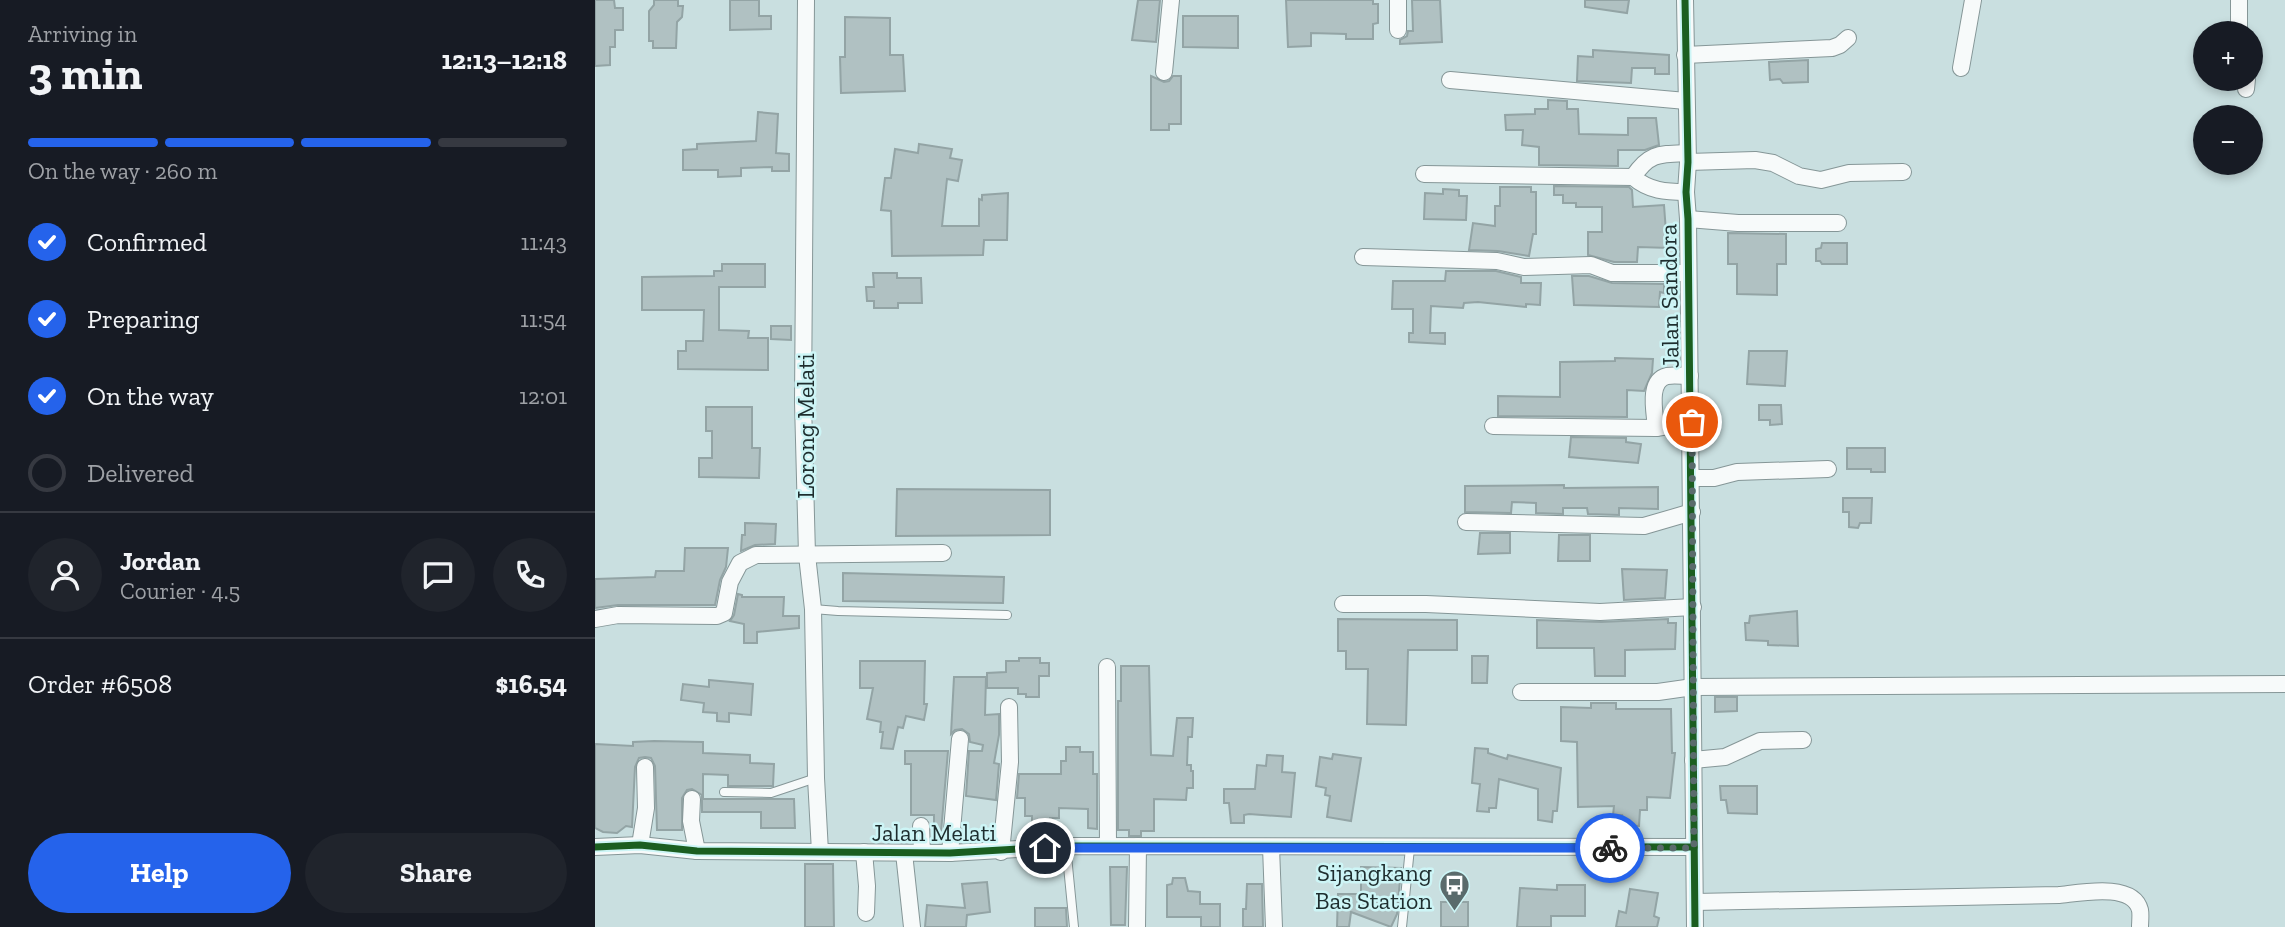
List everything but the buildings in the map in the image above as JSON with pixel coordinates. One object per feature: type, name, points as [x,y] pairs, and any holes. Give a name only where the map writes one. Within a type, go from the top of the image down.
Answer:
[{"type":"street","name":"Lorong Melati","points":[[806,0],[803,402],[807,555],[813,608],[820,852]]},
{"type":"street","points":[[1164,72],[1171,0]]},
{"type":"street","points":[[1398,0],[1398,30]]},
{"type":"street","name":"Jalan Sandora","points":[[1685,0],[1688,158],[1686,192],[1692,422],[1695,927]]},
{"type":"street","points":[[1961,68],[1973,0]]},
{"type":"street","points":[[2239,0],[2239,21]]},
{"type":"street","points":[[1685,55],[1832,48],[1847,38]]},
{"type":"street","points":[[1450,80],[1686,101]]},
{"type":"street","points":[[1633,177],[1641,165],[1652,157],[1755,160],[1773,163],[1799,176],[1821,180],[1849,173],[1903,172]]},
{"type":"street","points":[[1425,174],[1633,177],[1646,186],[1663,192],[1686,192]]},
{"type":"street","points":[[1688,219],[1738,223],[1838,223]]},
{"type":"street","points":[[1363,257],[1497,261],[1524,267],[1591,265],[1612,273],[1688,273]]},
{"type":"street","points":[[1656,428],[1654,404],[1657,382],[1666,376],[1690,376]]},
{"type":"street","points":[[1493,426],[1656,428],[1692,422]]},
{"type":"street","points":[[1691,478],[1714,478],[1737,472],[1828,469]]},
{"type":"street","points":[[1466,522],[1644,526],[1692,512]]},
{"type":"street","points":[[595,619],[618,615],[717,616],[724,613],[730,582],[740,563],[755,555],[943,553]]},
{"type":"street","points":[[1343,604],[1426,604],[1600,612],[1693,607]]},
{"type":"street","points":[[1107,667],[1108,846]]},
{"type":"street","points":[[1521,692],[1658,692],[1693,687],[2285,684]]},
{"type":"street","points":[[1001,852],[1010,762],[1009,707]]},
{"type":"street","points":[[950,853],[960,739]]},
{"type":"street","points":[[1693,760],[1725,757],[1760,741],[1803,740]]},
{"type":"street","points":[[640,845],[646,808],[645,767]]},
{"type":"street","points":[[691,799],[691,821],[697,851]]},
{"type":"street","points":[[921,826],[922,852]]},
{"type":"street","name":"Jalan Melati","points":[[595,847],[640,845],[697,851],[904,853],[1001,852],[1066,846],[1694,848]]},
{"type":"street","points":[[1137,927],[1138,846]]},
{"type":"street","points":[[1271,847],[1274,927]]},
{"type":"street","points":[[865,852],[866,913]]},
{"type":"street","points":[[904,853],[912,927]]},
{"type":"street","points":[[1695,902],[2059,895],[2107,890],[2130,896],[2140,909],[2140,927]]},
{"type":"lane","points":[[813,608],[1007,615]]},
{"type":"lane","points":[[724,792],[771,793],[816,778]]},
{"type":"lane","points":[[1066,846],[1074,927]]},
{"type":"lane","points":[[1402,927],[1410,848]]},
{"type":"cycle path","points":[[1685,0],[1695,927]]},
{"type":"cycle path","points":[[595,847],[640,845],[697,851],[950,853],[1066,846],[1694,847]]},
{"type":"way so far","points":[[1610,848],[1694,848],[1692,422]]},
{"type":"place","name":"Sijangkang Bas Station","points":[[1455,913]]},
{"type":"route","points":[[1045,848],[1610,848]]}]
